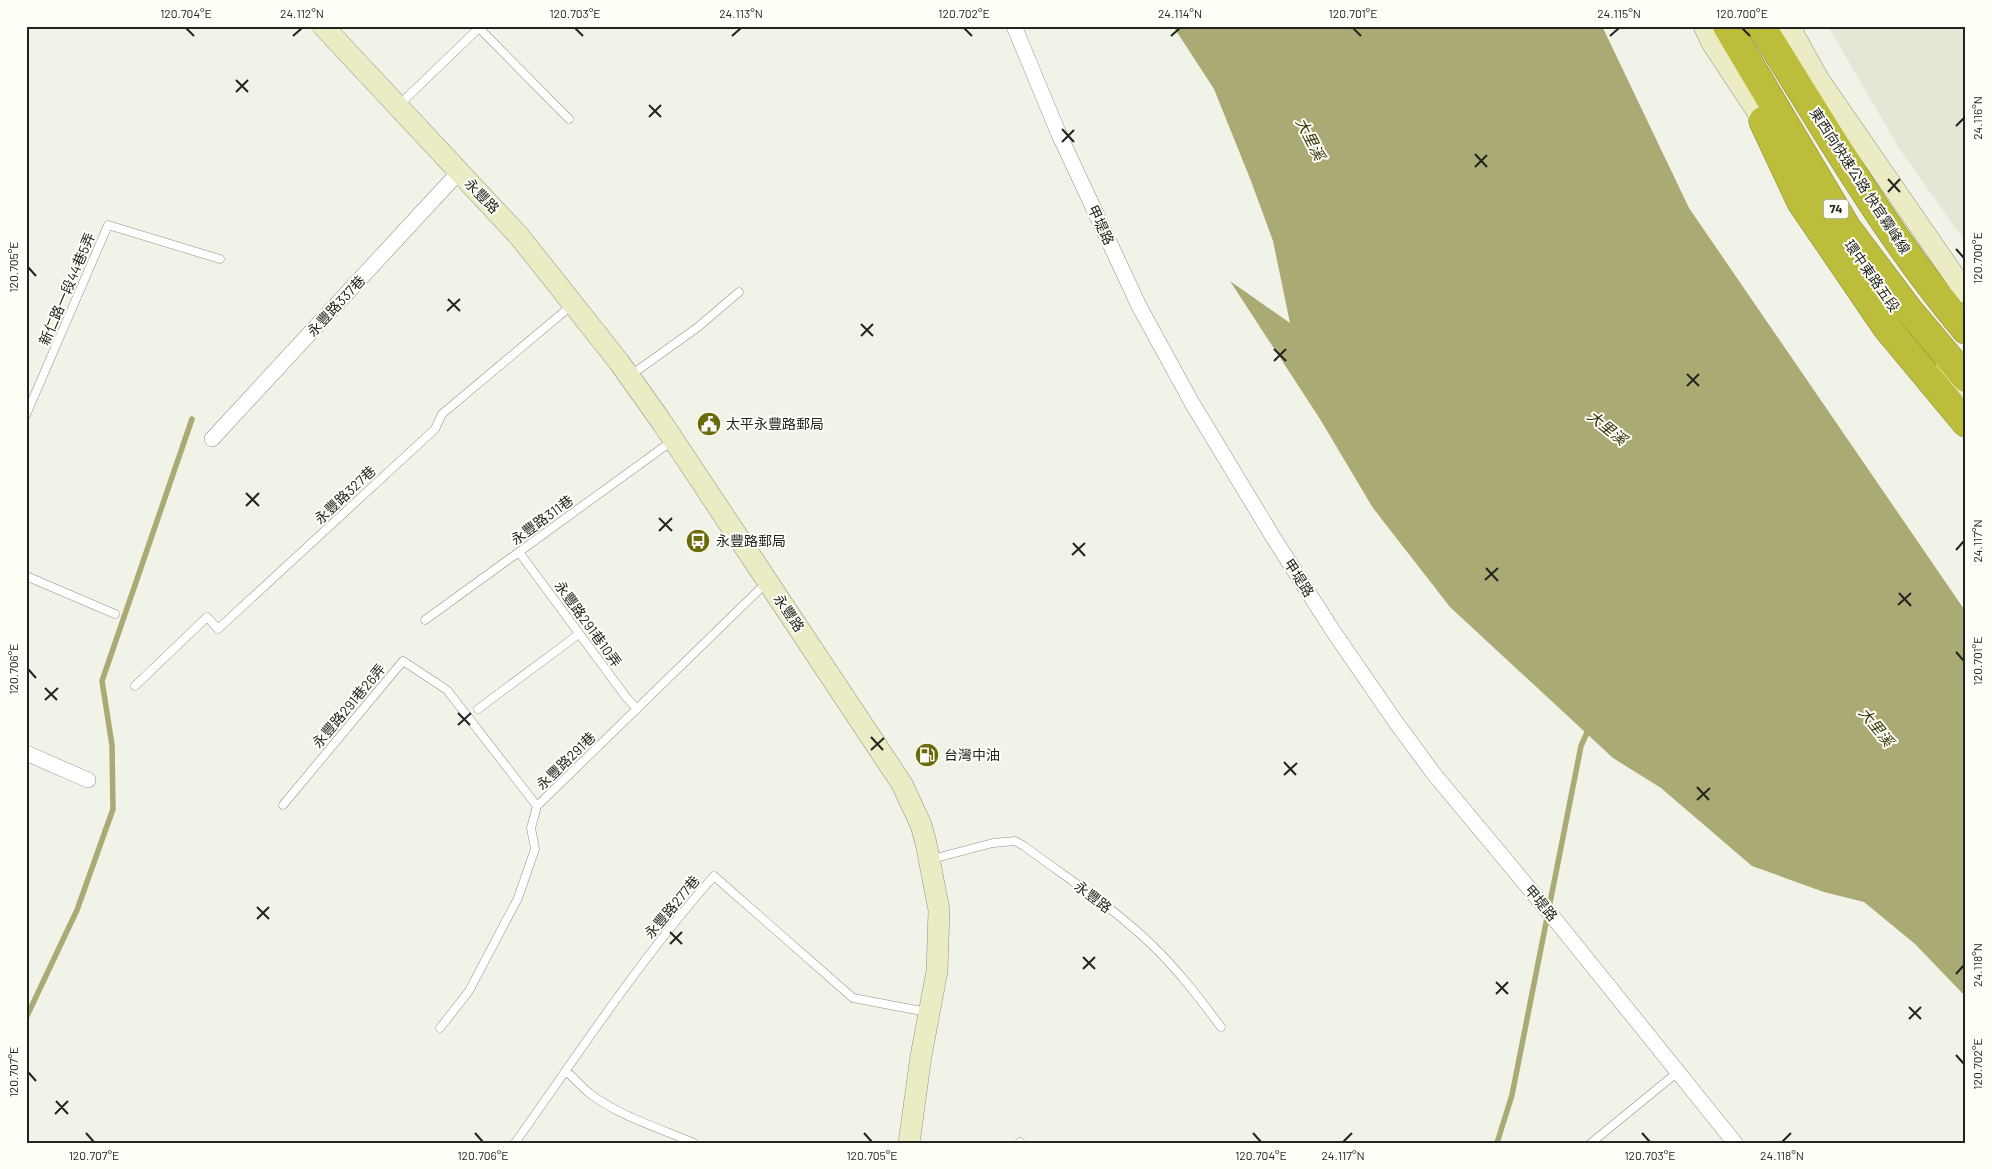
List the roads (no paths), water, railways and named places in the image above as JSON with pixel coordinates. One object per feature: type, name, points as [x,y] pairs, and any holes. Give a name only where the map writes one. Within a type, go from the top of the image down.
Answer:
[{"type":"highway","name":"74","points":[[1727,26],[1847,228],[1908,310],[1966,378]]},
{"type":"highway","name":"東西向快速公路 快官霧峰線","points":[[1761,26],[1885,222],[1932,290],[1966,330]]},
{"type":"highway","points":[[1763,121],[1801,202],[1888,328],[1966,423]]},
{"type":"street","name":"永豐路","points":[[323,26],[520,236],[629,376],[902,784],[921,825],[930,859],[939,910],[937,971],[909,1143]]},
{"type":"street","name":"甲堤路","points":[[1014,26],[1058,132],[1139,306],[1212,436],[1272,537],[1333,631],[1434,774],[1536,896],[1736,1143]]},
{"type":"street","name":"環中東路五段","points":[[1704,26],[1712,43],[1763,121],[1900,316],[1966,395]]},
{"type":"street","points":[[1789,26],[1819,80],[1966,293]]},
{"type":"street","name":"永豐路337巷","points":[[212,439],[459,172]]},
{"type":"street","points":[[26,753],[88,780]]},
{"type":"lane","points":[[398,106],[480,27],[569,119]]},
{"type":"lane","name":"新仁路一段44巷5弄","points":[[26,415],[108,225],[220,260]]},
{"type":"lane","points":[[629,376],[698,327],[739,292]]},
{"type":"lane","name":"永豐路327巷","points":[[135,686],[207,617],[218,629],[435,429],[442,414],[574,304]]},
{"type":"lane","name":"永豐路311巷","points":[[425,620],[673,440]]},
{"type":"lane","name":"永豐路291巷10弄","points":[[520,552],[579,634],[637,709]]},
{"type":"lane","points":[[26,576],[115,614]]},
{"type":"lane","name":"永豐路291巷","points":[[440,1028],[469,991],[518,898],[535,850],[531,828],[537,806],[768,582]]},
{"type":"lane","points":[[478,709],[579,634]]},
{"type":"lane","name":"永豐路291巷26弄","points":[[283,805],[403,661],[447,690],[537,806]]},
{"type":"lane","name":"永豐路","points":[[930,859],[993,843],[1015,841],[1024,846],[1102,903],[1151,943],[1175,969],[1222,1027]]},
{"type":"lane","name":"永豐路277巷","points":[[515,1143],[649,956],[714,876],[853,998],[929,1013]]},
{"type":"lane","points":[[566,1071],[588,1092],[606,1103],[694,1143]]},
{"type":"lane","points":[[1591,1143],[1679,1071]]},
{"type":"water","name":"大里溪","points":[[1173,26],[1602,26],[1689,208],[1966,612],[1966,997],[1915,944],[1864,902],[1824,892],[1752,866],[1661,788],[1613,758],[1450,607],[1373,508],[1320,419],[1230,281],[1290,323],[1273,241],[1251,181],[1214,89]]},
{"type":"waterway","points":[[26,1018],[77,910],[113,809],[112,745],[102,681],[192,419]]},
{"type":"waterway","points":[[1497,1143],[1512,1095],[1581,746],[1590,726]]},
{"type":"place","name":"太平永豐路郵局","points":[[709,424]]},
{"type":"place","name":"永豐路郵局","points":[[698,541]]},
{"type":"place","name":"台灣中油","points":[[927,755]]}]
